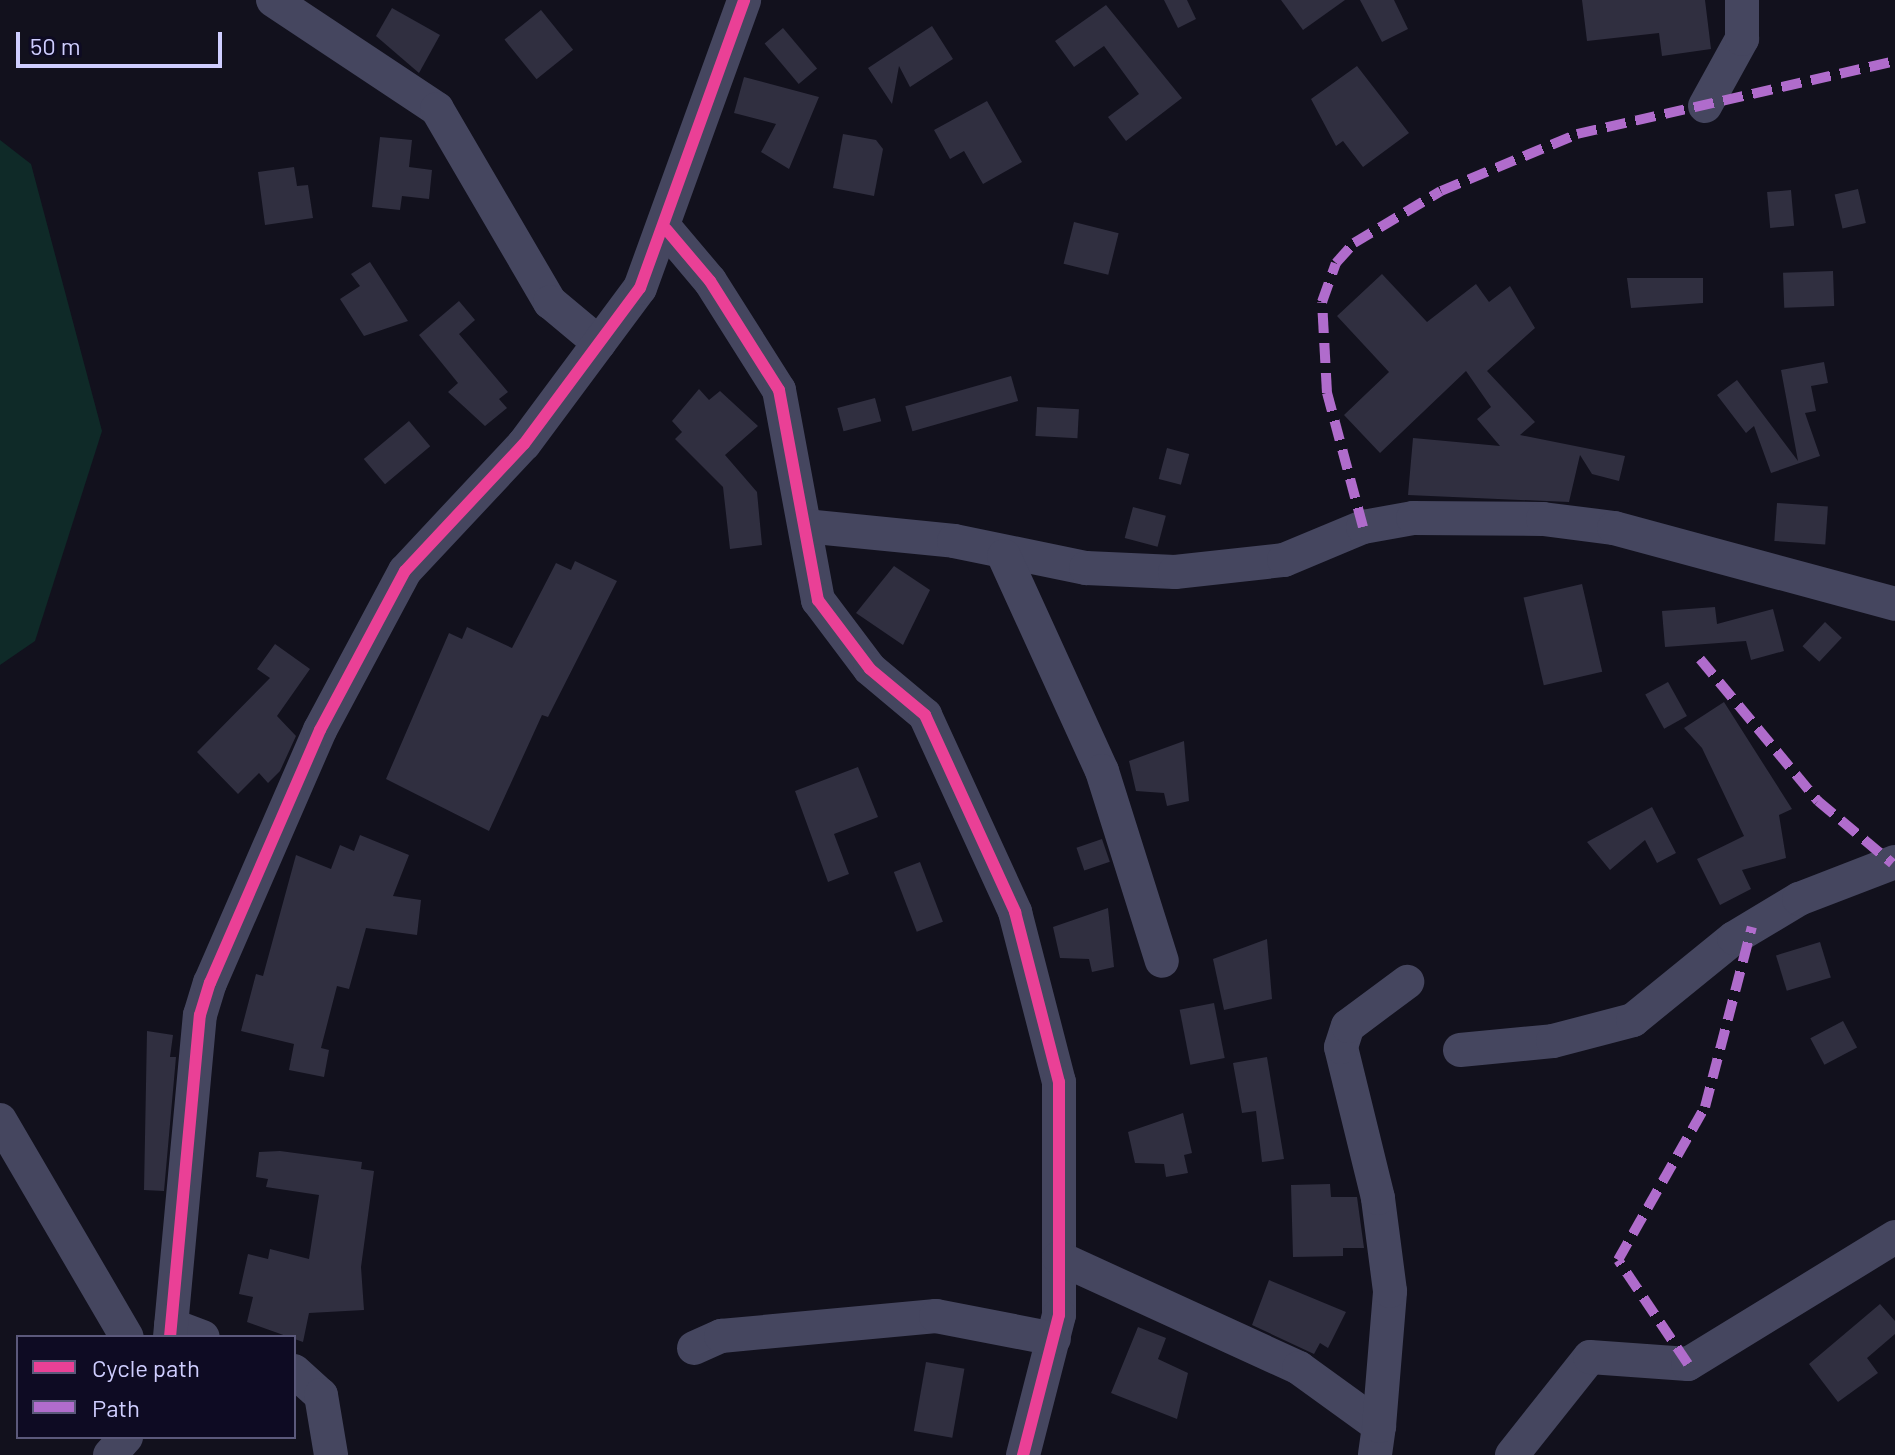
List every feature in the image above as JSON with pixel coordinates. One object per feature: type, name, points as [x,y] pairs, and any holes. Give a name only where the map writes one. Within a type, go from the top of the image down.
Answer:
[{"type":"street","points":[[273,0],[437,109],[550,302],[599,343]]},
{"type":"street","points":[[192,1335],[170,1331],[200,1015],[314,744],[405,571],[524,444],[640,288],[666,229],[744,0]]},
{"type":"street","points":[[1705,106],[1742,39],[1742,0]]},
{"type":"street","points":[[666,229],[710,281],[779,390],[818,600],[870,669],[925,715],[1015,912],[1059,1082],[1059,1258],[1054,1339],[1023,1455]]},
{"type":"street","points":[[805,526],[954,541],[1004,556],[1175,572],[1284,560],[1363,527],[1413,518],[1543,519],[1614,528],[1895,604]]},
{"type":"street","points":[[1004,556],[1102,771],[1162,961]]},
{"type":"street","points":[[1460,1050],[1553,1041],[1633,1020],[1734,938],[1799,899],[1895,862]]},
{"type":"street","points":[[1377,1441],[1390,1291],[1378,1198],[1341,1047],[1348,1026],[1407,982]]},
{"type":"street","points":[[0,1120],[126,1335]]},
{"type":"street","points":[[1512,1455],[1590,1357],[1688,1364],[1895,1237]]},
{"type":"street","points":[[1059,1258],[1299,1368],[1377,1441]]},
{"type":"street","points":[[694,1348],[721,1336],[936,1316],[1054,1339]]},
{"type":"street","points":[[296,1373],[321,1395],[331,1455]]},
{"type":"street","points":[[110,1455],[124,1439]]},
{"type":"green space","points":[[0,140],[31,164],[102,431],[35,641],[0,665]]},
{"type":"building","points":[[1164,0],[1187,0],[1196,19],[1178,28]]},
{"type":"building","points":[[1281,0],[1345,0],[1303,30]]},
{"type":"building","points":[[1360,0],[1394,0],[1408,29],[1382,42]]},
{"type":"building","points":[[1582,0],[1705,0],[1711,49],[1662,56],[1659,33],[1587,41]]},
{"type":"building","points":[[1106,5],[1182,98],[1126,141],[1108,117],[1139,94],[1104,46],[1074,67],[1055,41]]},
{"type":"building","points":[[392,8],[440,35],[419,73],[376,36]]},
{"type":"building","points":[[541,10],[573,50],[537,79],[504,40]]},
{"type":"building","points":[[932,26],[953,59],[910,87],[899,66],[892,104],[868,68]]},
{"type":"building","points":[[783,28],[817,69],[799,84],[765,43]]},
{"type":"building","points":[[1357,66],[1409,133],[1363,167],[1343,141],[1336,146],[1311,99]]},
{"type":"building","points":[[744,77],[819,97],[789,169],[761,152],[776,124],[734,113]]},
{"type":"building","points":[[987,101],[1022,162],[983,184],[964,151],[950,159],[934,130]]},
{"type":"building","points":[[843,134],[876,140],[883,149],[874,196],[833,188]]},
{"type":"building","points":[[380,137],[412,140],[409,167],[432,170],[429,199],[402,196],[400,210],[372,207]]},
{"type":"building","points":[[294,167],[297,186],[308,185],[313,218],[265,225],[258,172]]},
{"type":"building","points":[[1858,189],[1866,223],[1842,229],[1835,194]]},
{"type":"building","points":[[1791,190],[1794,226],[1770,228],[1767,192]]},
{"type":"building","points":[[1074,222],[1119,233],[1108,275],[1064,264]]},
{"type":"building","points":[[370,262],[408,321],[364,336],[340,299],[360,286],[351,274]]},
{"type":"building","points":[[1833,271],[1834,306],[1784,308],[1783,273]]},
{"type":"building","points":[[1382,274],[1427,322],[1476,284],[1489,302],[1510,286],[1535,328],[1487,371],[1535,422],[1520,435],[1625,456],[1619,481],[1592,474],[1580,455],[1569,502],[1408,495],[1413,438],[1500,446],[1477,419],[1491,407],[1466,371],[1380,453],[1344,415],[1389,372],[1337,316]]},
{"type":"building","points":[[1627,278],[1703,278],[1703,303],[1631,308]]},
{"type":"building","points":[[459,301],[475,320],[459,334],[508,392],[499,399],[507,408],[485,426],[448,392],[458,383],[419,335]]},
{"type":"building","points":[[1824,362],[1828,383],[1811,386],[1816,411],[1805,413],[1820,456],[1771,473],[1754,426],[1746,433],[1717,395],[1737,380],[1798,461],[1781,370]]},
{"type":"building","points":[[1011,376],[1018,401],[912,431],[905,406]]},
{"type":"building","points":[[699,389],[709,400],[720,391],[758,426],[725,455],[757,492],[762,545],[730,549],[723,487],[675,439],[682,432],[672,421]]},
{"type":"building","points":[[875,398],[881,421],[844,431],[837,408]]},
{"type":"building","points":[[1037,407],[1079,409],[1077,438],[1035,436]]},
{"type":"building","points":[[409,421],[430,446],[385,484],[364,459]]},
{"type":"building","points":[[1167,448],[1189,454],[1181,485],[1159,479]]},
{"type":"building","points":[[1777,503],[1828,507],[1825,544],[1774,541]]},
{"type":"building","points":[[1133,507],[1166,516],[1158,547],[1125,538]]},
{"type":"building","points":[[575,561],[617,581],[548,717],[542,715],[489,831],[386,779],[449,633],[462,639],[467,627],[512,648],[556,563],[571,570]]},
{"type":"building","points":[[894,566],[930,590],[903,645],[856,613]]},
{"type":"building","points":[[1582,584],[1602,672],[1544,685],[1524,597]]},
{"type":"building","points":[[1715,607],[1717,624],[1773,609],[1784,651],[1751,660],[1746,641],[1665,647],[1662,611]]},
{"type":"building","points":[[1825,622],[1842,638],[1819,662],[1802,646]]},
{"type":"building","points":[[275,644],[310,669],[277,716],[296,736],[280,771],[268,783],[259,773],[238,794],[197,752],[270,678],[257,669]]},
{"type":"building","points":[[1668,682],[1687,716],[1664,729],[1645,695]]},
{"type":"building","points":[[1724,702],[1792,809],[1779,815],[1786,858],[1742,870],[1751,889],[1720,905],[1697,859],[1744,836],[1702,748],[1684,728]]},
{"type":"building","points":[[1184,741],[1189,801],[1167,806],[1164,793],[1136,791],[1129,761]]},
{"type":"building","points":[[858,767],[878,817],[834,834],[849,874],[828,882],[795,791]]},
{"type":"building","points":[[1652,807],[1676,853],[1657,863],[1645,840],[1610,870],[1587,842]]},
{"type":"building","points":[[360,835],[409,855],[393,896],[421,900],[417,935],[366,928],[349,989],[337,986],[321,1048],[329,1050],[324,1077],[289,1070],[294,1044],[241,1031],[256,974],[263,976],[296,855],[331,869],[340,845],[354,851]]},
{"type":"building","points":[[1102,839],[1110,862],[1084,870],[1076,848]]},
{"type":"building","points":[[920,862],[943,922],[917,932],[894,872]]},
{"type":"building","points":[[1108,908],[1114,967],[1092,972],[1089,959],[1060,958],[1053,927]]},
{"type":"building","points":[[1267,939],[1272,999],[1224,1010],[1213,959]]},
{"type":"building","points":[[1820,942],[1831,977],[1787,991],[1776,955]]},
{"type":"building","points":[[1214,1003],[1225,1058],[1190,1065],[1180,1010]]},
{"type":"building","points":[[1843,1021],[1857,1047],[1824,1065],[1810,1038]]},
{"type":"building","points":[[147,1031],[173,1035],[170,1057],[176,1057],[164,1191],[144,1190]]},
{"type":"building","points":[[1267,1057],[1284,1159],[1262,1162],[1256,1111],[1242,1113],[1233,1063]]},
{"type":"building","points":[[1183,1113],[1192,1153],[1184,1155],[1188,1173],[1166,1177],[1164,1164],[1135,1163],[1128,1132]]},
{"type":"building","points":[[280,1151],[362,1162],[361,1169],[374,1171],[361,1267],[364,1310],[309,1313],[303,1342],[296,1340],[296,1335],[283,1335],[247,1322],[253,1297],[239,1294],[248,1254],[268,1259],[270,1249],[309,1259],[319,1195],[266,1187],[268,1179],[256,1177],[259,1152]]},
{"type":"building","points":[[1330,1184],[1331,1197],[1357,1197],[1364,1248],[1343,1248],[1343,1256],[1293,1257],[1291,1185]]},
{"type":"building","points":[[1269,1280],[1346,1312],[1328,1348],[1320,1343],[1314,1354],[1252,1325]]},
{"type":"building","points":[[1880,1304],[1895,1321],[1895,1334],[1867,1358],[1878,1373],[1838,1402],[1809,1364]]},
{"type":"building","points":[[1138,1327],[1166,1338],[1158,1359],[1188,1373],[1177,1419],[1111,1393]]},
{"type":"building","points":[[926,1362],[964,1369],[952,1438],[914,1431]]},
{"type":"marked path","points":[[1363,527],[1327,393],[1322,302],[1336,263],[1354,243],[1441,191],[1577,134],[1895,61]]},
{"type":"marked path","points":[[1700,659],[1818,801],[1892,863]]},
{"type":"marked path","points":[[1688,1364],[1618,1260],[1705,1107],[1752,927]]},
{"type":"cycle path","points":[[170,1335],[200,1015],[210,983],[320,730],[405,571],[524,444],[640,288],[744,0]]},
{"type":"cycle path","points":[[666,229],[710,281],[779,390],[818,600],[870,669],[925,715],[1015,912],[1059,1082],[1059,1315],[1023,1455]]}]
